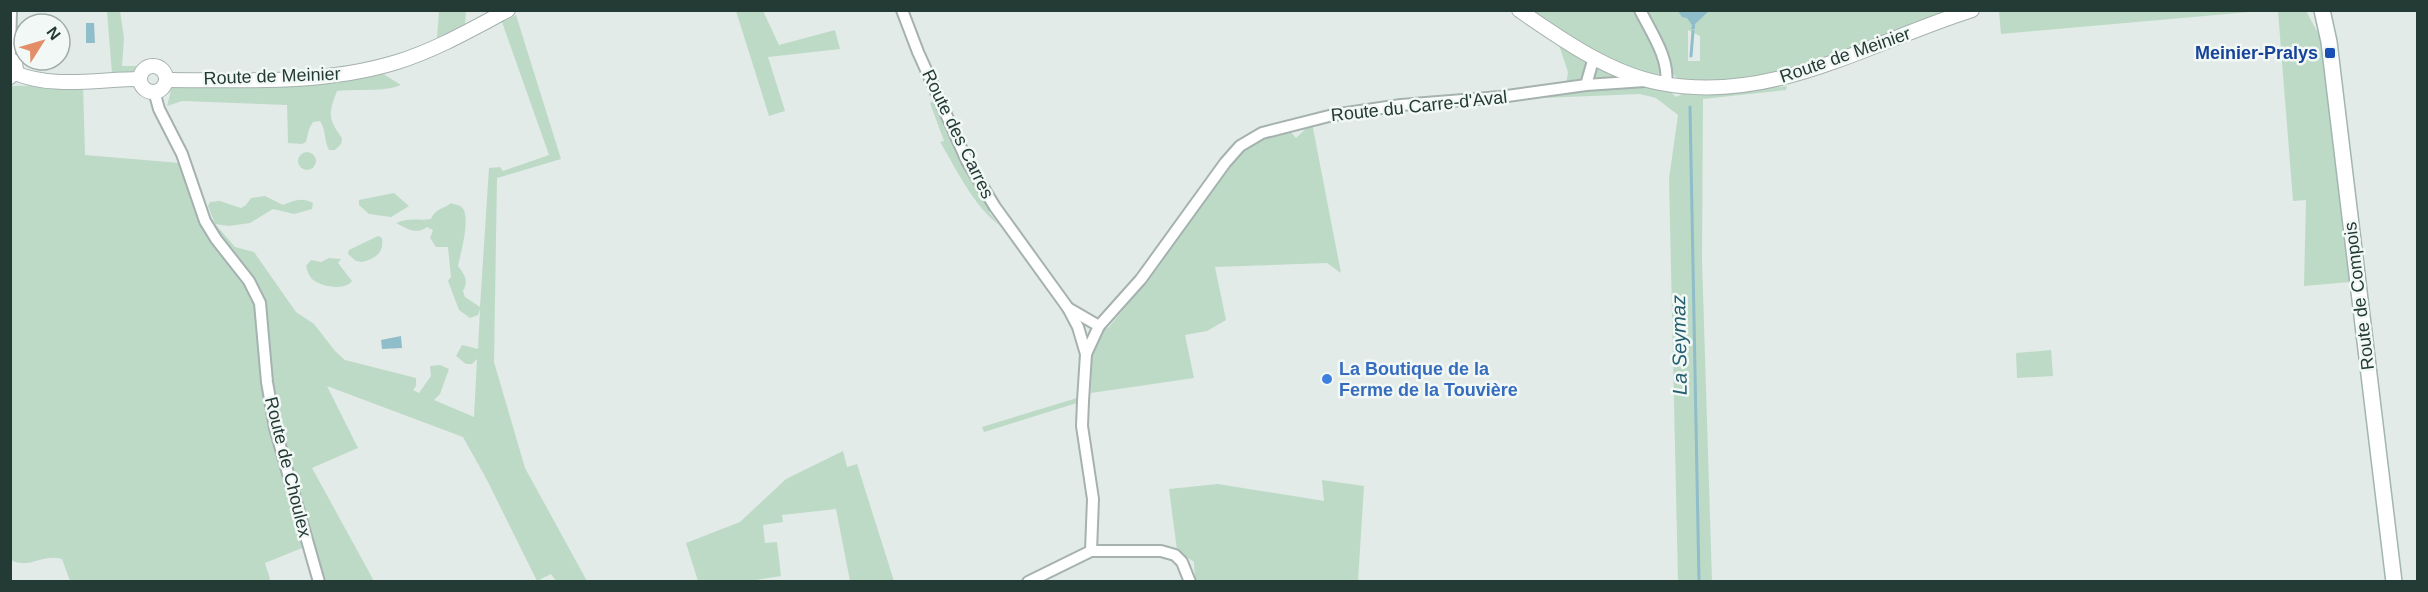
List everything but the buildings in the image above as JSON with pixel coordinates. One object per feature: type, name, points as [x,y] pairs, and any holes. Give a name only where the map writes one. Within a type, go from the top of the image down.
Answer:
[{"type":"main road","name":"Route de Compois","points":[[2322,10],[2330,53],[2394,582]]},
{"type":"street","points":[[10,51],[11,10]]},
{"type":"street","name":"Route de Meinier","points":[[166,80],[328,77],[364,70],[423,53],[508,10]]},
{"type":"street","name":"Route des Carres","points":[[902,10],[918,52],[967,161],[994,207],[1068,308],[1078,327],[1086,354],[1082,426],[1093,499],[1090,551]]},
{"type":"street","name":"Route de Meinier","points":[[1519,10],[1552,33],[1594,57],[1652,81],[1719,87],[1780,79],[1850,56],[1972,10]]},
{"type":"street","points":[[1640,10],[1663,56],[1668,72],[1666,84]]},
{"type":"street","points":[[1586,85],[1594,57]]},
{"type":"street","points":[[155,66],[163,71],[166,80],[162,88],[154,92],[146,90],[140,79],[147,68],[155,66]]},
{"type":"street","points":[[16,72],[31,79],[47,81],[140,79]]},
{"type":"street","name":"Route du Carre-d'Aval","points":[[1100,326],[1141,279],[1225,163],[1240,146],[1255,137],[1296,123],[1368,109],[1500,97],[1586,85],[1652,81]]},
{"type":"street","name":"Route de Choulex","points":[[154,92],[159,109],[182,154],[209,230],[249,281],[260,303],[267,382],[275,428],[319,582]]},
{"type":"street","name":"Route des Carres","points":[[1068,308],[1100,326],[1086,354]]},
{"type":"street","points":[[1028,582],[1090,551],[1169,552],[1182,561],[1190,582]]},
{"type":"green space","points":[[1999,10],[2261,11],[2001,34]]},
{"type":"green space","points":[[107,11],[120,11],[124,38],[122,66],[136,66],[136,72],[112,74]]},
{"type":"green space","points":[[439,11],[466,11],[465,24],[437,38]]},
{"type":"green space","points":[[736,11],[763,11],[779,45],[835,30],[840,49],[768,57],[785,111],[769,116]]},
{"type":"green space","points":[[1529,11],[1636,11],[1659,54],[1662,73],[1650,74],[1634,70],[1595,51]]},
{"type":"green space","points":[[1644,11],[1957,11],[1809,65],[1754,79],[1687,81],[1678,79],[1673,74],[1669,59]],"holes":[[[1688,30],[1700,36],[1700,61],[1688,61]]]},
{"type":"green space","points":[[2278,11],[2306,11],[2318,33],[2323,53],[2350,282],[2304,286],[2306,200],[2293,201]]},
{"type":"green space","points":[[516,15],[561,159],[497,178],[494,362],[525,468],[587,581],[556,581],[551,574],[537,581],[463,437],[327,386],[358,448],[312,468],[374,581],[323,581],[276,413],[262,297],[255,281],[219,234],[215,224],[235,247],[254,252],[296,312],[314,324],[345,360],[416,378],[416,386],[413,390],[419,393],[431,376],[430,366],[440,365],[449,369],[440,394],[434,400],[474,417],[477,359],[472,364],[466,364],[456,356],[462,345],[478,349],[480,309],[478,315],[470,318],[459,310],[448,281],[451,277],[448,247],[436,247],[430,238],[433,230],[427,227],[419,231],[412,230],[396,223],[431,219],[437,211],[451,203],[464,210],[466,225],[458,266],[465,277],[466,284],[463,291],[465,297],[480,307],[489,168],[500,167],[503,171],[549,155],[502,22]]},
{"type":"green space","points":[[1559,45],[1586,61],[1587,66],[1582,78],[1566,85],[1568,72]]},
{"type":"green space","points":[[1597,66],[1625,78],[1596,80],[1593,76]]},
{"type":"green space","points":[[382,73],[401,85],[386,89],[337,91],[331,116],[342,138],[341,144],[335,150],[329,150],[320,121],[313,122],[306,142],[288,143],[287,105],[182,101],[167,106],[172,87],[251,86]]},
{"type":"green space","points":[[83,85],[85,155],[180,163],[196,212],[208,236],[254,299],[262,386],[271,433],[302,548],[265,563],[270,579],[268,581],[70,581],[62,559],[48,558],[24,563],[11,560],[10,86]]},
{"type":"green space","points":[[1613,86],[1650,86],[1671,92],[1676,97],[1682,94],[1723,94],[1787,86],[1786,90],[1703,99],[1702,260],[1712,581],[1678,581],[1669,179],[1678,115],[1656,98],[1640,94],[1517,99]]},
{"type":"green space","points":[[933,101],[946,132],[992,210],[989,212],[999,225],[973,197],[940,142],[944,141],[930,103]]},
{"type":"green space","points":[[1312,123],[1341,273],[1327,263],[1215,267],[1226,320],[1207,331],[1185,335],[1194,378],[1091,393],[1092,356],[1100,332],[1109,327],[1156,270],[1239,152],[1289,130],[1296,138]]},
{"type":"green space","points":[[307,152],[313,155],[316,161],[313,167],[307,170],[301,167],[298,161],[301,155]]},
{"type":"green space","points":[[394,193],[409,206],[391,217],[369,214],[359,205],[359,200]]},
{"type":"green space","points":[[265,196],[283,205],[298,200],[313,203],[312,209],[294,214],[273,209],[250,223],[229,226],[215,224],[208,206],[210,202],[220,201],[241,208],[251,198]]},
{"type":"green space","points":[[378,236],[382,238],[382,248],[375,257],[362,262],[356,261],[348,254],[349,250]]},
{"type":"green space","points":[[329,258],[341,259],[338,263],[352,281],[349,284],[333,287],[312,279],[306,266],[311,260],[321,262]]},
{"type":"green space","points":[[2051,350],[2053,376],[2017,378],[2016,353]]},
{"type":"green space","points":[[1077,398],[1080,402],[984,432],[982,427]]},
{"type":"green space","points":[[843,451],[847,467],[857,464],[894,581],[850,581],[836,509],[782,515],[783,522],[763,525],[765,543],[777,542],[781,576],[749,581],[698,581],[686,543],[740,522],[786,479]]},
{"type":"green space","points":[[1322,480],[1364,486],[1358,581],[1195,581],[1194,562],[1177,550],[1169,489],[1218,484],[1324,501]]},
{"type":"water","points":[[1678,11],[1709,11],[1695,24],[1695,29],[1691,29],[1692,25],[1687,18],[1682,17]]},
{"type":"water","points":[[86,23],[94,23],[95,43],[86,43]]},
{"type":"water","points":[[401,336],[402,348],[382,349],[381,340]]},
{"type":"waterway","name":"La Seymaz","points":[[1691,56],[1693,31]]},
{"type":"waterway","name":"La Seymaz","points":[[1690,107],[1699,582]]},
{"type":"place","name":"Meinier-Pralys","points":[[2330,53]]},
{"type":"place","name":"La Boutique de la Ferme de la Touvière","points":[[1327,379]]}]
